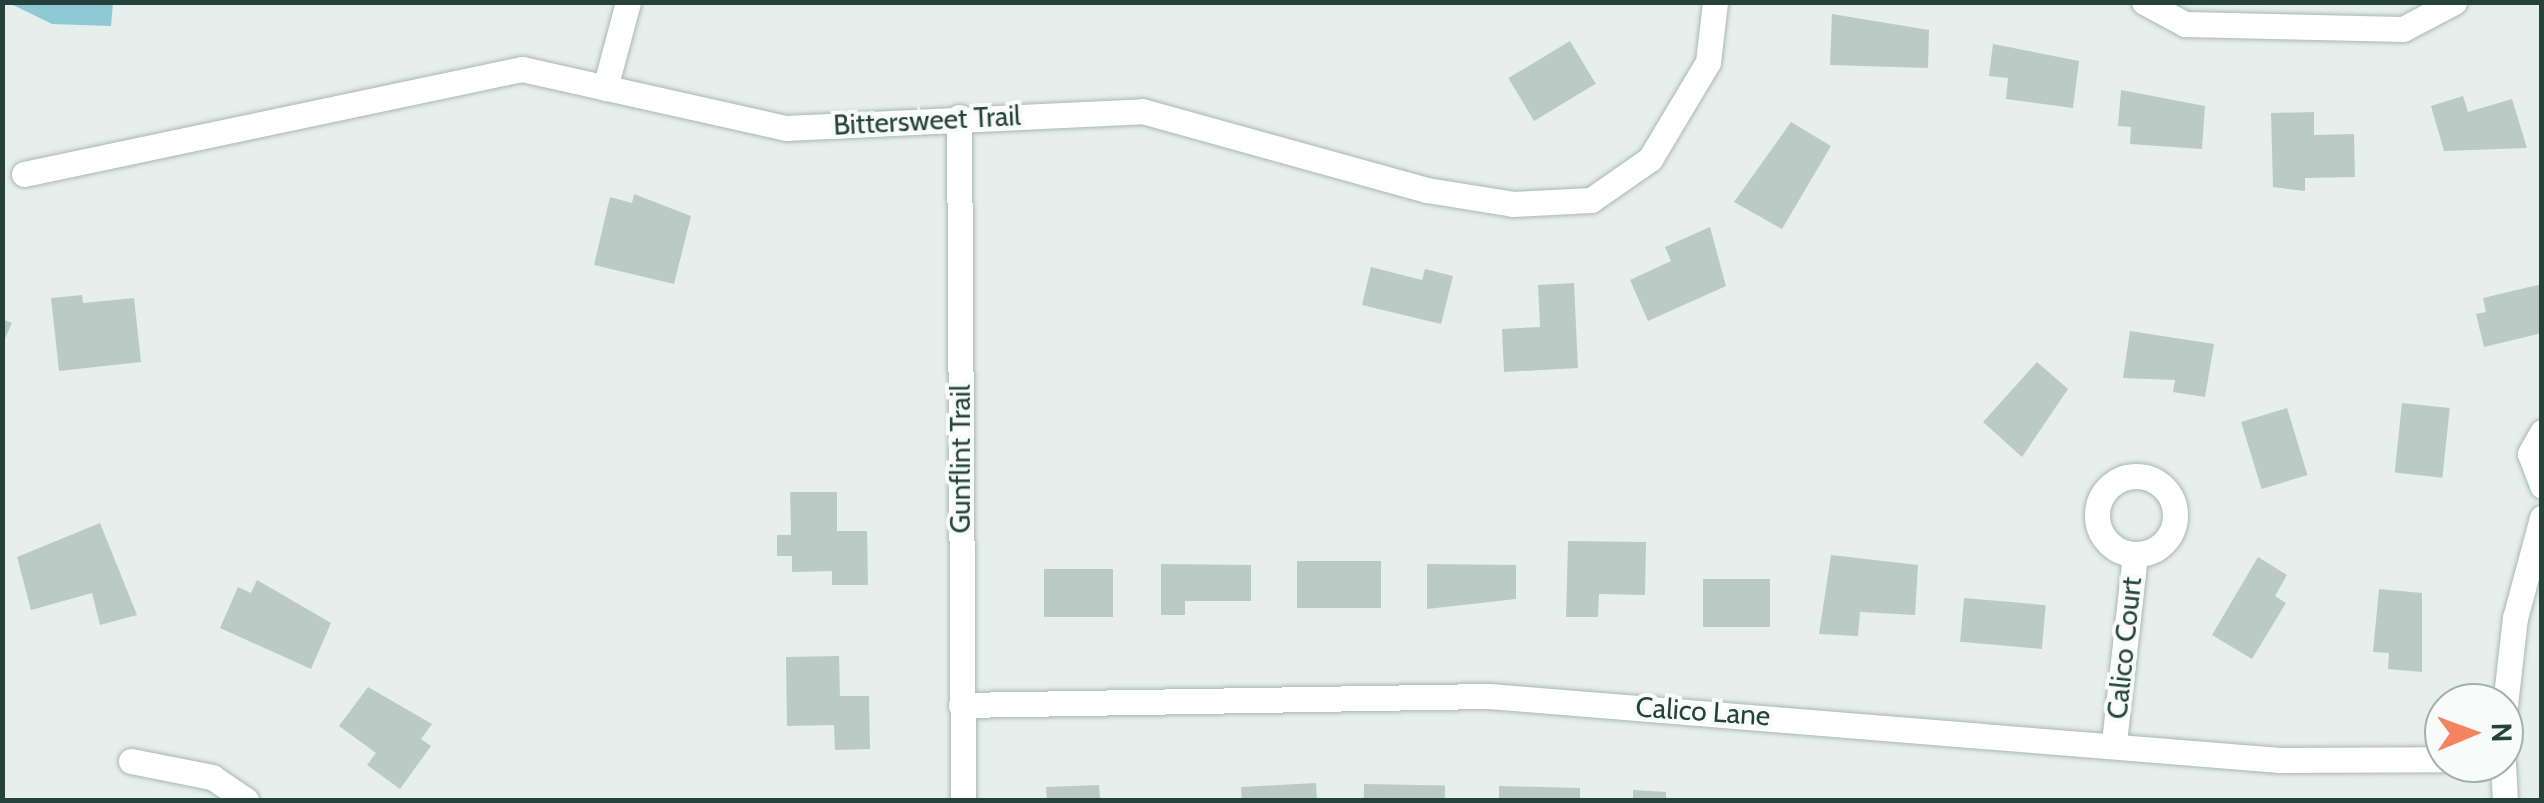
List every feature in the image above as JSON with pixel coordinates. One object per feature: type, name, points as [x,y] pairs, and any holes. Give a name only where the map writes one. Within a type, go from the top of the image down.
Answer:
[{"type":"street","points":[[605,88],[628,2]]},
{"type":"street","name":"Bittersweet Trail","points":[[24,174],[490,70],[605,88],[787,128],[1142,111],[1427,190],[1514,204],[1591,200],[1650,160],[1708,62],[1715,2]]},
{"type":"street","points":[[2144,2],[2185,24],[2366,29],[2403,29],[2454,2]]},
{"type":"street","name":"Gunflint Trail","points":[[959,117],[963,800]]},
{"type":"street","points":[[2542,432],[2530,454],[2542,486]]},
{"type":"street","points":[[2510,683],[2542,518]]},
{"type":"street","name":"Calico Court","points":[[2114,742],[2135,555]]},
{"type":"street","name":"Calico Lane","points":[[961,705],[1489,696],[2114,742],[2278,760],[2424,759]]},
{"type":"street","points":[[131,761],[212,777],[246,800]]},
{"type":"water","points":[[9,3],[113,3],[111,26],[52,24]]},
{"type":"building","points":[[1832,14],[1929,30],[1928,68],[1830,65]]},
{"type":"building","points":[[1570,41],[1596,84],[1534,121],[1508,78]]},
{"type":"building","points":[[1993,44],[2079,61],[2073,108],[2006,99],[2008,78],[1989,76]]},
{"type":"building","points":[[2121,90],[2205,106],[2202,149],[2130,144],[2131,127],[2118,126]]},
{"type":"building","points":[[2463,96],[2468,112],[2512,99],[2527,148],[2444,151],[2431,106]]},
{"type":"building","points":[[2314,112],[2314,135],[2354,134],[2355,177],[2305,178],[2305,191],[2273,187],[2271,113]]},
{"type":"building","points":[[1791,122],[1831,146],[1782,229],[1734,202]]},
{"type":"building","points":[[634,194],[691,216],[674,284],[594,265],[610,197],[632,203]]},
{"type":"building","points":[[1710,227],[1726,286],[1648,321],[1630,280],[1671,261],[1665,247]]},
{"type":"building","points":[[1371,267],[1422,280],[1425,269],[1453,276],[1441,324],[1362,305]]},
{"type":"building","points":[[1574,283],[1578,368],[1504,372],[1502,329],[1540,327],[1538,285]]},
{"type":"building","points":[[2542,284],[2542,333],[2484,347],[2476,314],[2486,312],[2483,298]]},
{"type":"building","points":[[82,295],[83,303],[134,298],[141,362],[59,371],[51,298]]},
{"type":"building","points":[[2,319],[12,323],[2,345]]},
{"type":"building","points":[[2130,331],[2214,344],[2205,397],[2173,392],[2175,380],[2123,378]]},
{"type":"building","points":[[2037,362],[2068,389],[2022,457],[1983,422]]},
{"type":"building","points":[[2402,403],[2450,408],[2442,478],[2395,473]]},
{"type":"building","points":[[2287,408],[2307,475],[2262,489],[2241,422]]},
{"type":"building","points":[[790,492],[837,492],[837,531],[867,531],[868,585],[832,585],[832,571],[792,572],[792,556],[777,556],[777,535],[791,535]]},
{"type":"building","points":[[100,523],[137,615],[100,625],[92,593],[31,610],[17,557]]},
{"type":"building","points":[[1568,541],[1646,542],[1645,595],[1599,594],[1598,617],[1566,617]]},
{"type":"building","points":[[1831,555],[1918,565],[1915,615],[1860,612],[1858,636],[1819,634]]},
{"type":"building","points":[[2258,557],[2287,575],[2275,596],[2286,603],[2252,659],[2212,635]]},
{"type":"building","points":[[1297,561],[1381,561],[1381,608],[1297,608]]},
{"type":"building","points":[[1161,564],[1251,565],[1251,601],[1185,601],[1185,615],[1161,615]]},
{"type":"building","points":[[1427,564],[1516,565],[1516,599],[1427,609]]},
{"type":"building","points":[[1044,569],[1113,569],[1113,617],[1044,617]]},
{"type":"building","points":[[1703,579],[1770,579],[1770,627],[1703,627]]},
{"type":"building","points":[[257,580],[331,623],[311,669],[220,628],[238,587],[251,593]]},
{"type":"building","points":[[2379,589],[2422,593],[2422,672],[2388,669],[2389,653],[2373,652]]},
{"type":"building","points":[[1964,598],[2046,605],[2042,649],[1960,642]]},
{"type":"building","points":[[839,656],[840,696],[869,696],[870,749],[835,750],[834,725],[787,726],[786,657]]},
{"type":"building","points":[[368,687],[432,724],[421,739],[431,746],[400,789],[367,765],[376,753],[339,726]]},
{"type":"building","points":[[1316,783],[1317,800],[1242,800],[1241,787]]},
{"type":"building","points":[[1364,784],[1445,785],[1445,800],[1364,800]]},
{"type":"building","points":[[1099,785],[1100,800],[1047,800],[1046,787]]},
{"type":"building","points":[[1499,786],[1580,788],[1580,800],[1499,800]]},
{"type":"building","points":[[1633,790],[1666,792],[1666,800],[1633,800]]}]
